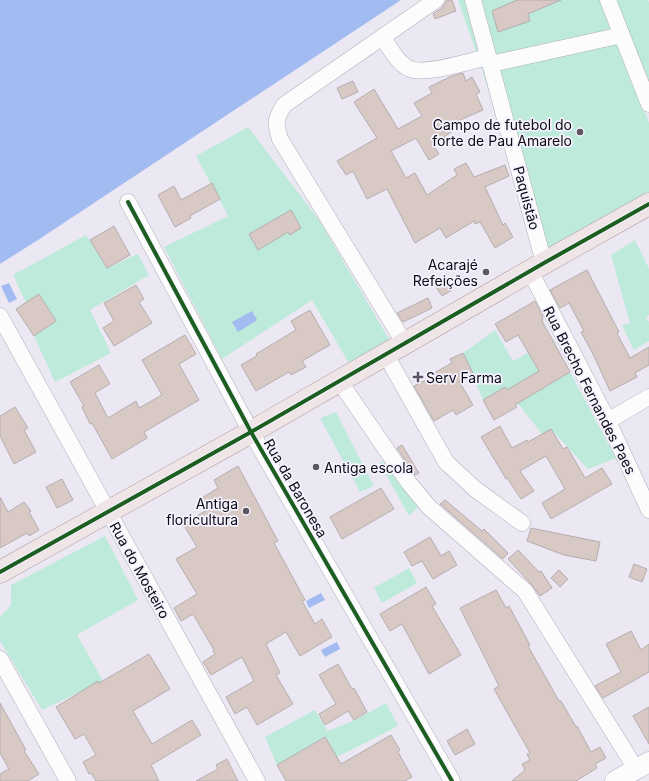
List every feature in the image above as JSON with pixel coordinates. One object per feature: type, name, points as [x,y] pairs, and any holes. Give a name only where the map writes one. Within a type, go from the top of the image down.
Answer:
[{"type":"main road","points":[[0,572],[340,382],[537,267],[649,204]]},
{"type":"street","points":[[405,344],[280,139],[276,124],[278,114],[284,104],[436,0]]},
{"type":"street","name":"Paquistão","points":[[473,0],[490,60],[537,267]]},
{"type":"street","points":[[608,0],[649,104]]},
{"type":"street","points":[[383,37],[391,50],[409,69],[422,71],[490,60],[622,35]]},
{"type":"street","name":"Rua da Baronesa","points":[[128,202],[251,432],[452,781]]},
{"type":"street","name":"Rua Brecho Fernandes Paes","points":[[537,267],[649,510]]},
{"type":"street","name":"Rua do Mosteiro","points":[[0,316],[257,781]]},
{"type":"street","points":[[386,355],[446,462],[475,489],[522,523]]},
{"type":"street","points":[[340,382],[409,483],[429,507],[525,591],[642,766],[614,781]]},
{"type":"street","points":[[608,421],[649,397]]},
{"type":"street","points":[[0,660],[68,781]]},
{"type":"green space","points":[[458,0],[604,0],[649,123],[649,197],[540,257],[481,66]]},
{"type":"green space","points":[[611,0],[647,0],[649,2],[649,90]]},
{"type":"green space","points":[[248,127],[319,220],[390,341],[350,365],[312,300],[222,359],[164,247],[228,216],[196,156]]},
{"type":"green space","points":[[86,235],[107,268],[138,254],[149,275],[90,310],[111,353],[55,382],[34,336],[56,321],[39,294],[26,303],[13,275]]},
{"type":"green space","points":[[635,240],[649,269],[649,315],[646,317],[649,322],[649,341],[634,350],[622,325],[630,323],[611,255]]},
{"type":"green space","points":[[495,330],[513,361],[553,339],[562,358],[523,380],[532,395],[570,372],[616,458],[588,469],[551,429],[542,434],[505,387],[483,400],[463,353]]},
{"type":"green space","points":[[336,412],[374,486],[360,492],[320,418]]},
{"type":"green space","points":[[379,462],[389,462],[418,507],[409,516]]},
{"type":"green space","points":[[105,536],[138,600],[77,635],[103,681],[42,710],[0,641],[0,617],[11,605],[11,585]]},
{"type":"green space","points":[[409,568],[417,583],[382,603],[374,588]]},
{"type":"green space","points":[[386,703],[398,726],[337,757],[325,737],[277,765],[265,737],[315,710],[328,731],[351,722]]},
{"type":"water","points":[[0,0],[401,0],[0,264]]},
{"type":"water","points":[[9,283],[17,299],[9,303],[1,286]]},
{"type":"water","points":[[252,311],[257,320],[238,332],[232,322]]},
{"type":"water","points":[[321,593],[325,600],[309,608],[306,601]]},
{"type":"water","points":[[337,642],[340,649],[325,657],[321,650]]},
{"type":"building","points":[[447,0],[452,0],[456,11],[435,19],[433,14],[442,8]]},
{"type":"building","points":[[517,0],[561,0],[528,14],[530,21],[498,32],[492,11]]},
{"type":"building","points":[[463,73],[466,81],[472,77],[480,92],[476,94],[483,110],[460,120],[462,124],[433,145],[439,154],[429,160],[416,138],[391,151],[406,178],[415,173],[427,195],[457,175],[454,169],[466,163],[474,177],[505,165],[509,176],[485,187],[503,225],[505,223],[513,237],[495,248],[480,222],[475,224],[474,221],[446,238],[440,228],[415,243],[387,189],[367,199],[353,171],[346,175],[337,161],[377,138],[354,102],[374,89],[398,129],[422,116],[414,103],[432,93],[429,87],[452,76]]},
{"type":"building","points":[[353,81],[358,92],[342,99],[337,88]]},
{"type":"building","points":[[212,183],[220,199],[190,216],[191,218],[175,227],[158,195],[174,186],[181,200]]},
{"type":"building","points":[[291,210],[301,228],[290,235],[288,232],[258,250],[249,234]]},
{"type":"building","points":[[114,226],[130,255],[107,268],[90,240]]},
{"type":"building","points":[[587,270],[619,332],[617,333],[630,358],[649,347],[649,365],[635,373],[637,377],[610,391],[581,332],[584,331],[569,303],[560,308],[550,290]]},
{"type":"building","points":[[444,278],[452,290],[442,296],[434,284]]},
{"type":"building","points":[[136,285],[144,299],[139,302],[152,323],[114,346],[103,328],[114,321],[104,303]]},
{"type":"building","points":[[39,294],[56,321],[34,336],[16,309]]},
{"type":"building","points":[[428,298],[432,308],[403,322],[397,313]]},
{"type":"building","points":[[535,301],[543,317],[542,321],[570,372],[515,405],[517,407],[494,420],[483,400],[505,387],[507,390],[539,371],[518,335],[506,342],[495,324]]},
{"type":"building","points":[[310,310],[330,345],[302,361],[306,367],[291,375],[289,372],[256,391],[241,365],[257,356],[256,354],[296,330],[291,321]]},
{"type":"building","points":[[185,335],[196,354],[179,364],[199,400],[144,432],[147,438],[112,459],[92,423],[90,424],[82,407],[84,406],[70,382],[99,365],[110,384],[95,393],[108,418],[136,401],[139,408],[162,395],[142,360]]},
{"type":"building","points":[[463,353],[473,373],[459,381],[473,405],[456,415],[453,410],[434,421],[414,386],[433,376],[432,374],[452,363],[450,359]]},
{"type":"building","points":[[15,407],[28,428],[24,430],[36,452],[14,464],[0,436],[0,416]]},
{"type":"building","points":[[500,426],[512,448],[527,440],[528,442],[551,429],[563,449],[567,447],[585,478],[602,468],[612,484],[551,519],[542,503],[565,489],[546,456],[520,471],[534,491],[521,499],[507,478],[506,479],[481,437]]},
{"type":"building","points":[[402,445],[419,473],[415,475],[397,448]]},
{"type":"building","points":[[238,466],[278,541],[274,543],[305,600],[302,601],[315,624],[322,619],[332,637],[300,656],[286,632],[266,644],[280,673],[276,675],[293,704],[257,725],[247,707],[235,714],[226,697],[254,681],[242,657],[211,675],[203,662],[215,654],[213,651],[214,650],[193,614],[181,621],[174,608],[197,594],[176,559],[197,547],[183,524],[207,510],[200,499],[218,488],[214,480]]},
{"type":"building","points":[[62,479],[73,500],[57,508],[46,487]]},
{"type":"building","points":[[381,488],[394,509],[342,539],[330,517]]},
{"type":"building","points":[[0,497],[8,512],[24,502],[31,511],[29,512],[39,530],[29,536],[27,533],[0,548]]},
{"type":"building","points":[[445,500],[482,531],[484,529],[508,553],[503,559],[440,504]]},
{"type":"building","points":[[531,528],[600,542],[596,561],[564,555],[527,541]]},
{"type":"building","points":[[430,537],[441,556],[449,551],[457,565],[433,579],[422,561],[412,566],[404,552]]},
{"type":"building","points":[[518,550],[539,572],[541,571],[552,588],[540,596],[508,559]]},
{"type":"building","points":[[634,564],[647,569],[642,582],[629,577]]},
{"type":"building","points":[[559,570],[568,579],[560,587],[551,578]]},
{"type":"building","points":[[426,587],[436,604],[432,606],[461,655],[429,674],[402,624],[390,631],[380,614]]},
{"type":"building","points":[[496,590],[506,608],[509,606],[530,645],[528,646],[559,701],[561,701],[576,727],[577,726],[591,752],[600,747],[606,758],[595,764],[597,768],[576,781],[512,781],[525,770],[522,764],[530,760],[527,754],[530,753],[494,689],[499,686],[460,608]]},
{"type":"building","points":[[631,631],[641,650],[649,644],[649,672],[603,698],[595,686],[621,672],[606,644]]},
{"type":"building","points":[[149,654],[170,689],[133,711],[152,744],[192,720],[201,735],[151,765],[159,781],[96,781],[91,773],[89,774],[83,762],[96,755],[84,734],[75,739],[56,707],[98,681],[99,683]]},
{"type":"building","points":[[338,664],[352,689],[354,688],[367,712],[354,720],[348,711],[325,725],[319,714],[336,704],[319,675]]},
{"type":"building","points":[[0,703],[26,750],[24,751],[39,774],[28,781],[0,781],[0,774],[9,769],[0,753]]},
{"type":"building","points":[[649,707],[649,744],[633,716]]},
{"type":"building","points":[[467,729],[475,744],[455,755],[447,741]]},
{"type":"building","points":[[391,735],[400,750],[398,752],[412,777],[405,781],[286,781],[277,765],[325,737],[341,764]]},
{"type":"building","points":[[227,759],[238,781],[196,781],[218,769],[216,765]]},
{"type":"cycle path","points":[[128,202],[251,432],[452,781]]},
{"type":"cycle path","points":[[0,572],[251,432],[649,204]]},
{"type":"place","name":"Campo de futebol do forte de Pau Amarelo","points":[[580,132]]},
{"type":"place","name":"Acarajé Refeições","points":[[486,272]]},
{"type":"place","name":"Serv Farma","points":[[418,377]]},
{"type":"place","name":"Antiga escola","points":[[316,467]]},
{"type":"place","name":"Antiga floricultura","points":[[246,511]]}]
